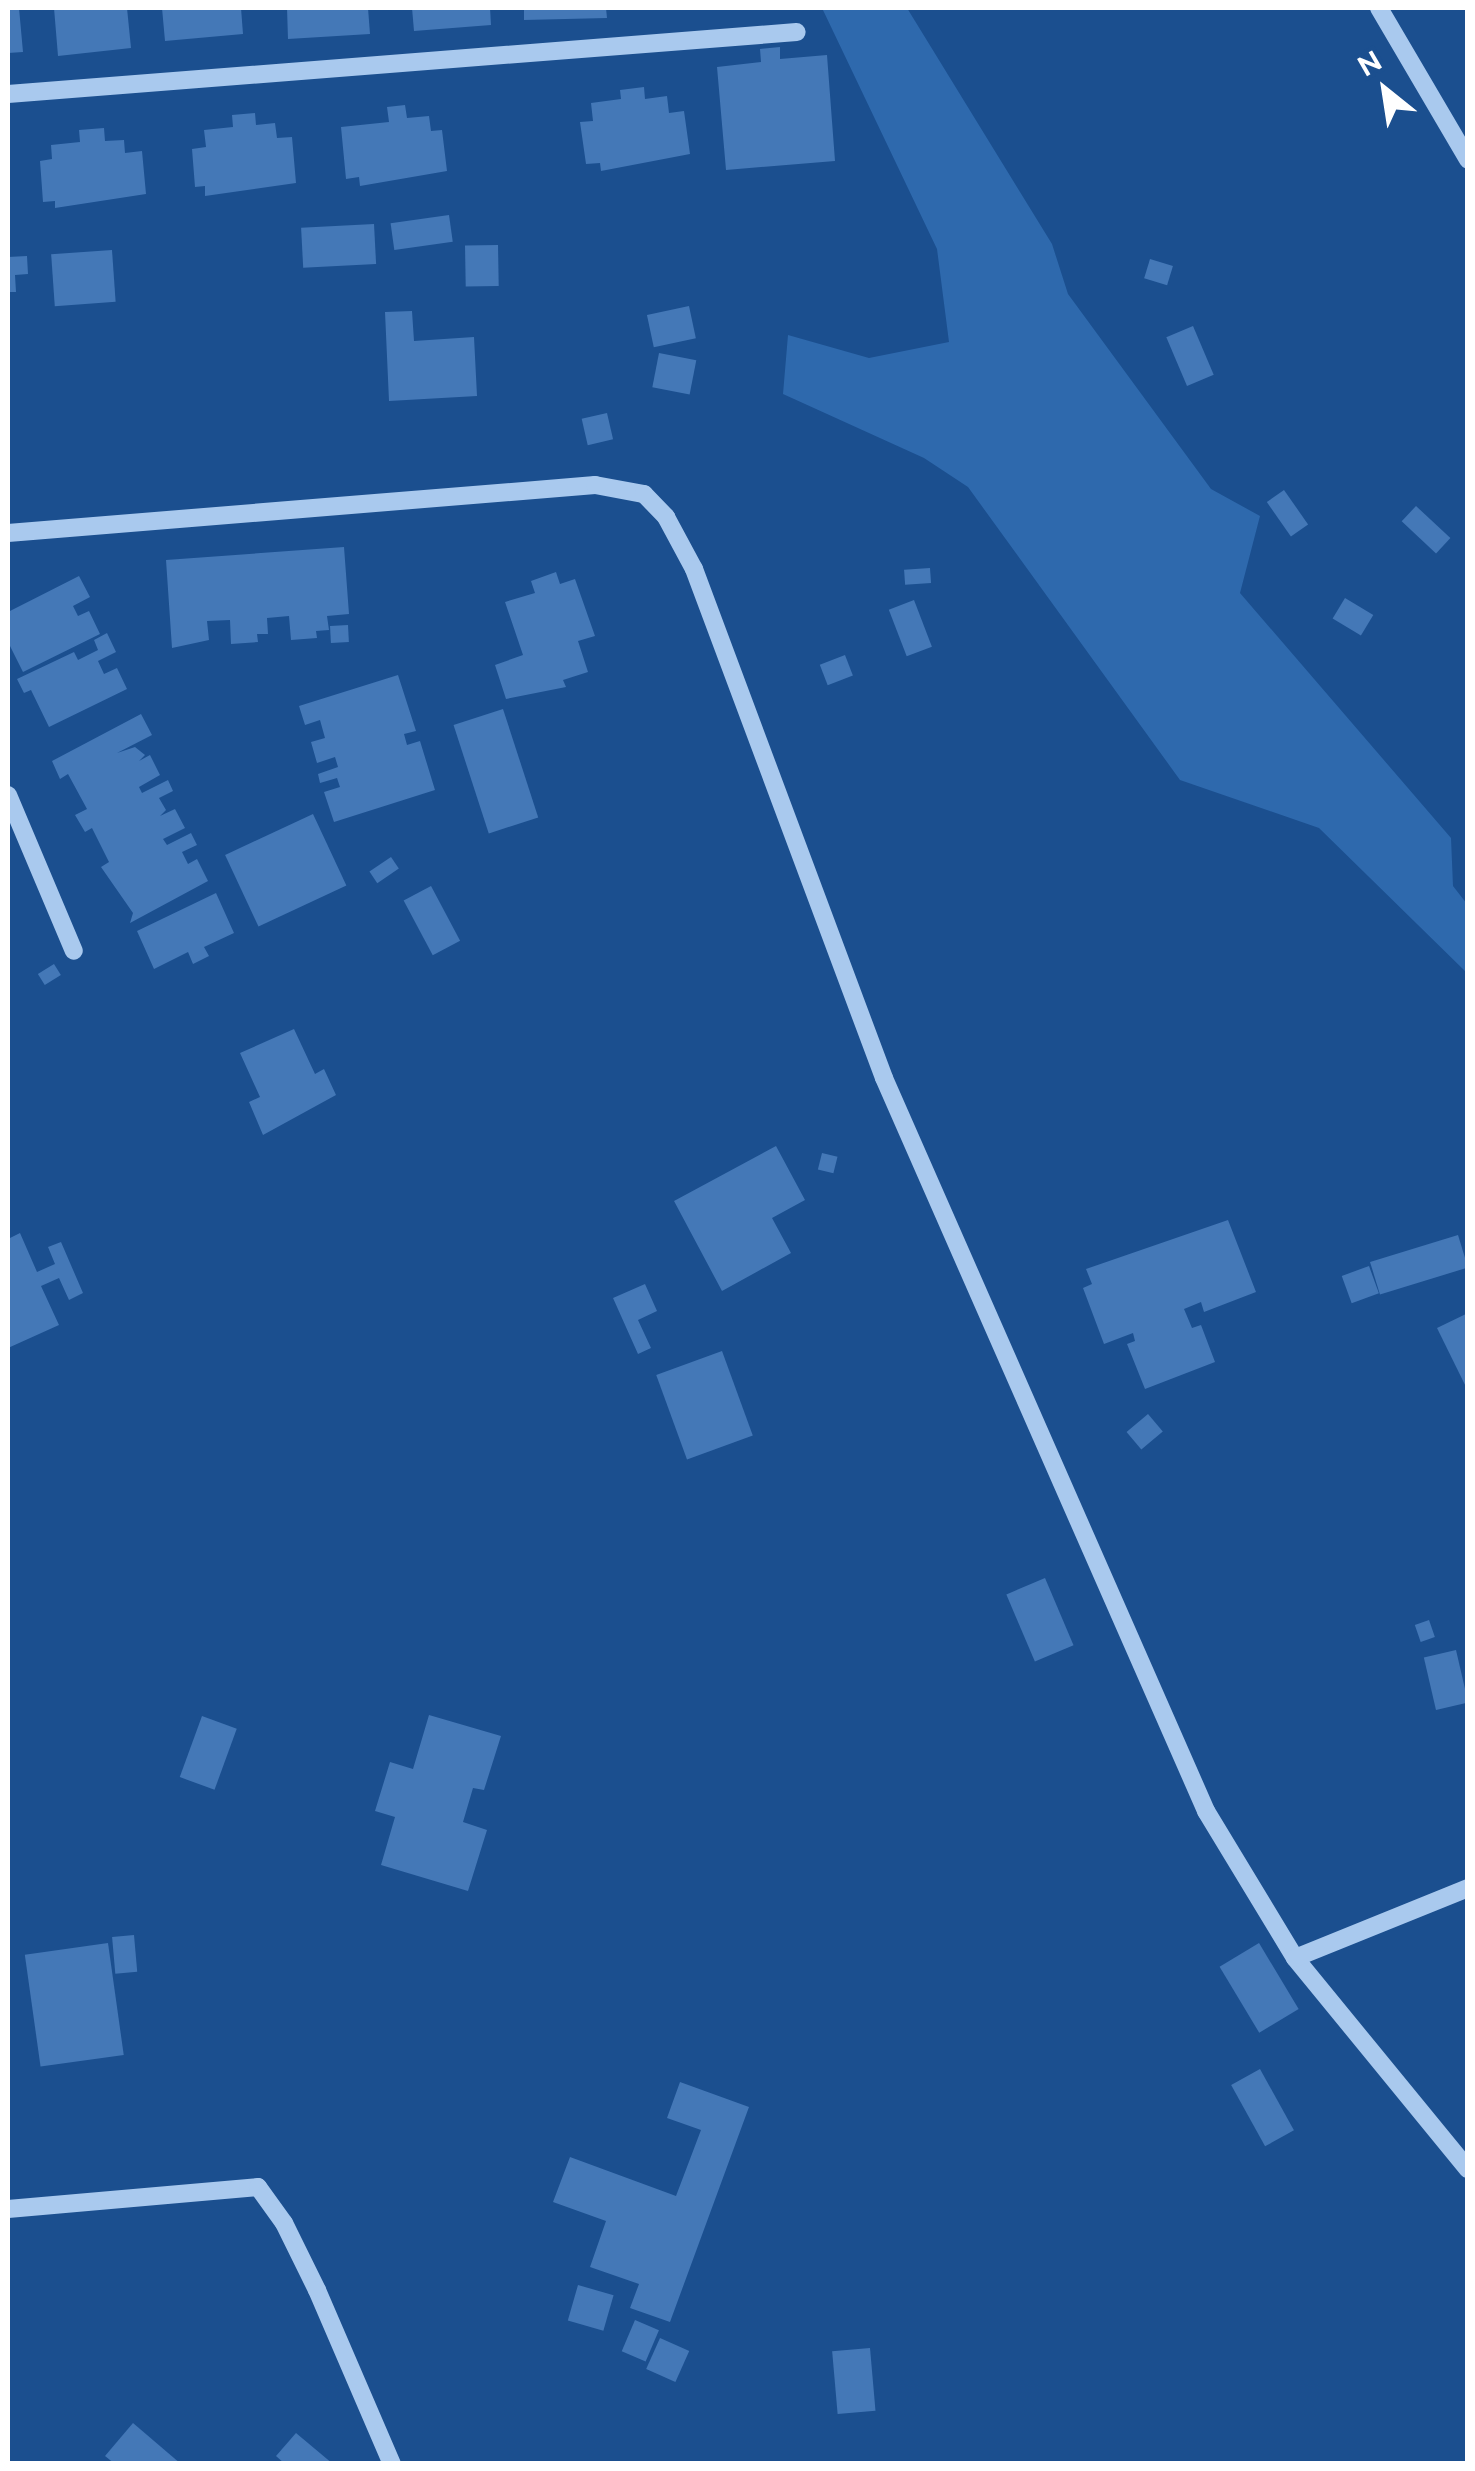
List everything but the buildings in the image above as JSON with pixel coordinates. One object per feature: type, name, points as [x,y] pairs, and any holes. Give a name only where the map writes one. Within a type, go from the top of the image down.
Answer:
[{"type":"street","points":[[1379,8],[1468,160]]},
{"type":"street","points":[[8,94],[797,32]]},
{"type":"street","points":[[8,533],[595,486],[644,494],[666,517],[694,568],[884,1078],[1206,1810],[1296,1958],[1468,2169]]},
{"type":"street","points":[[8,794],[74,951]]},
{"type":"street","points":[[1296,1958],[1468,1888]]},
{"type":"street","points":[[8,2209],[258,2187],[318,2290],[392,2464]]},
{"type":"shaded area","points":[[822,8],[907,8],[1052,244],[1068,294],[1211,489],[1260,516],[1240,593],[1451,838],[1453,886],[1467,904],[1467,973],[1319,828],[1180,780],[968,487],[924,458],[783,394],[788,335],[869,358],[949,342],[937,249]]}]
